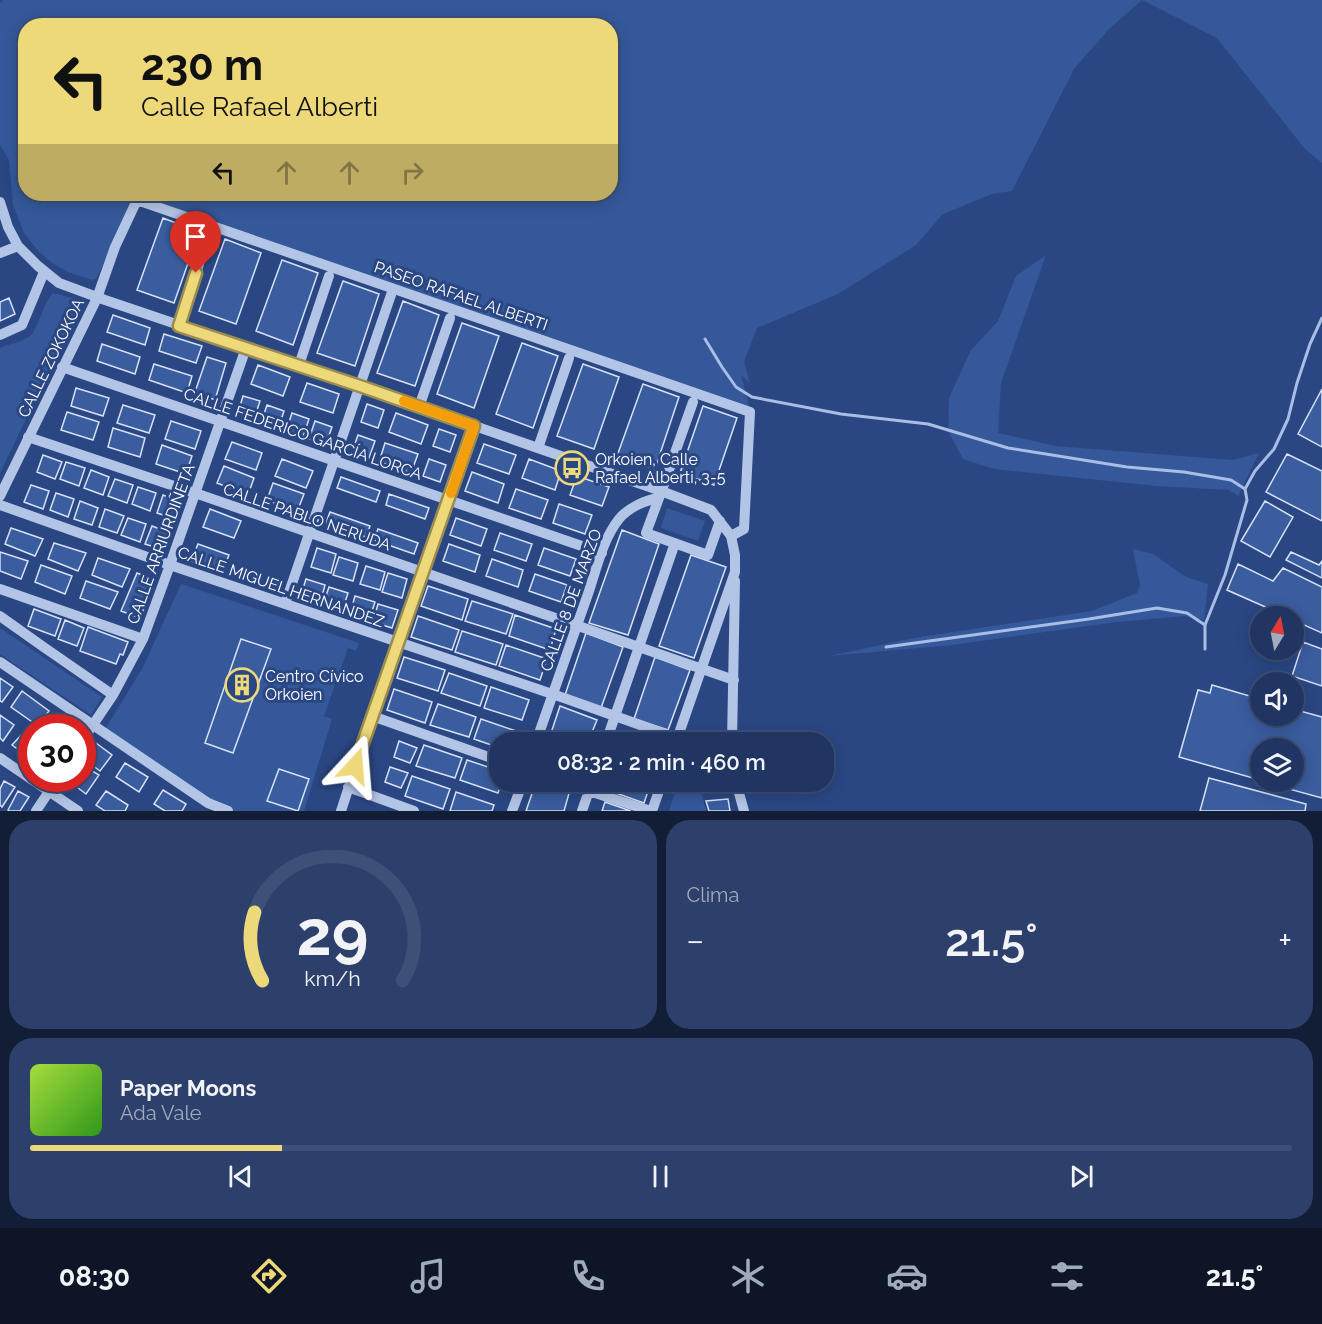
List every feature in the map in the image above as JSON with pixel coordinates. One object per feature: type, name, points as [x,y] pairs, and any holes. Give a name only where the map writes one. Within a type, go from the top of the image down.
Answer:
[{"type":"street","name":"PASEO RAFAEL ALBERTI","points":[[97,298],[115,247],[137,201]]},
{"type":"street","name":"PASEO RAFAEL ALBERTI","points":[[140,201],[750,412],[744,529],[731,536]]},
{"type":"street","points":[[0,202],[8,227],[18,246],[44,272],[59,283],[97,298],[419,406],[660,494],[711,510],[731,536],[735,555],[732,732]]},
{"type":"street","points":[[179,326],[208,236]]},
{"type":"street","points":[[0,253],[18,246]]},
{"type":"street","points":[[0,335],[22,325],[44,272]]},
{"type":"street","points":[[299,365],[329,276]]},
{"type":"street","points":[[285,604],[393,289]]},
{"type":"street","name":"CALLE ZOKOKOA","points":[[0,496],[97,298]]},
{"type":"street","points":[[419,406],[450,318]]},
{"type":"street","name":"CALLE ARRIURDIÑETA","points":[[96,719],[113,694],[143,639],[246,348]]},
{"type":"street","points":[[538,448],[569,358]]},
{"type":"street","name":"CALLE FEDERICO GARCÍA LORCA","points":[[62,367],[602,553]]},
{"type":"street","points":[[693,402],[646,533],[708,555],[720,521]]},
{"type":"street","points":[[341,811],[474,426]]},
{"type":"street","name":"CALLE PABLO NERUDA","points":[[28,437],[734,680]]},
{"type":"street","name":"CALLE 8 DE MARZO","points":[[540,732],[610,532],[620,517],[660,494]]},
{"type":"street","name":"CALLE MIGUEL HERNANDEZ","points":[[0,505],[398,643],[553,694],[656,732]]},
{"type":"street","points":[[609,732],[675,543]]},
{"type":"street","points":[[679,732],[735,572]]},
{"type":"street","points":[[0,588],[143,639]]},
{"type":"street","points":[[0,616],[113,694]]},
{"type":"street","points":[[0,662],[76,714]]},
{"type":"street","points":[[372,716],[489,757]]},
{"type":"street","points":[[96,728],[206,807],[228,811]]},
{"type":"street","points":[[0,758],[18,770]]},
{"type":"street","points":[[348,787],[414,811]]},
{"type":"street","points":[[36,811],[49,792],[78,811]]},
{"type":"street","points":[[512,811],[519,792]]},
{"type":"street","points":[[582,811],[588,792]]},
{"type":"street","points":[[605,792],[651,811],[658,792]]},
{"type":"street","points":[[739,792],[744,811]]},
{"type":"shaded area","points":[[3,0],[1142,0],[1109,29],[1074,69],[1012,191],[992,194],[943,214],[916,245],[838,294],[757,328],[744,362],[750,383],[741,375],[749,407],[154,201],[618,201],[618,18],[18,18],[18,201],[134,201],[96,279],[92,280],[55,265],[39,252],[24,233],[13,205],[9,160],[0,145],[0,3]]},
{"type":"shaded area","points":[[1142,0],[1322,0],[1322,163],[1305,149],[1217,38]]},
{"type":"shaded area","points":[[1046,255],[1001,383],[998,433],[1055,446],[1233,460],[1259,453],[1238,496],[1229,490],[1156,486],[994,469],[963,459],[948,431],[949,398],[971,350],[998,321],[1016,276]]},
{"type":"shaded area","points":[[53,293],[80,300],[82,304],[0,473],[0,348],[31,335]]},
{"type":"shaded area","points":[[667,508],[705,521],[698,541],[661,528]]},
{"type":"shaded area","points":[[1133,549],[1153,554],[1186,577],[1208,584],[1204,620],[1185,616],[1116,622],[952,645],[829,656],[914,638],[1092,611],[1137,593],[1140,585]]},
{"type":"shaded area","points":[[181,584],[359,643],[356,651],[348,648],[324,716],[332,719],[304,811],[228,811],[103,733],[143,667]]},
{"type":"shaded area","points":[[0,628],[102,697],[90,714],[0,654]]},
{"type":"shaded area","points":[[675,792],[701,792],[706,811],[669,811]]},
{"type":"building","points":[[163,218],[199,232],[174,303],[137,290]]},
{"type":"building","points":[[225,239],[261,253],[236,324],[199,311]]},
{"type":"building","points":[[282,260],[318,273],[293,345],[256,331]]},
{"type":"building","points":[[343,281],[379,294],[355,366],[317,353]]},
{"type":"building","points":[[9,298],[15,314],[0,321],[0,302]]},
{"type":"building","points":[[403,301],[439,315],[415,386],[377,373]]},
{"type":"building","points":[[113,315],[150,328],[145,345],[107,332]]},
{"type":"building","points":[[462,323],[499,336],[474,408],[437,394]]},
{"type":"building","points":[[164,334],[202,346],[196,363],[159,351]]},
{"type":"building","points":[[522,343],[558,356],[533,428],[496,414]]},
{"type":"building","points":[[102,344],[140,357],[135,374],[97,361]]},
{"type":"building","points":[[207,357],[226,363],[215,400],[195,392]]},
{"type":"building","points":[[154,364],[192,376],[187,393],[149,380]]},
{"type":"building","points":[[583,364],[619,377],[594,449],[557,436]]},
{"type":"building","points":[[258,365],[290,377],[283,396],[251,384]]},
{"type":"building","points":[[307,383],[339,394],[333,413],[300,402]]},
{"type":"building","points":[[643,384],[679,397],[655,469],[617,456]]},
{"type":"building","points":[[76,388],[109,398],[103,416],[71,406]]},
{"type":"building","points":[[1322,389],[1322,447],[1298,434]]},
{"type":"building","points":[[243,396],[260,401],[254,419],[238,413]]},
{"type":"building","points":[[367,404],[384,410],[378,428],[361,422]]},
{"type":"building","points":[[123,405],[155,415],[149,433],[117,423]]},
{"type":"building","points":[[267,405],[284,411],[278,429],[261,423]]},
{"type":"building","points":[[703,406],[737,418],[714,485],[680,473]]},
{"type":"building","points":[[67,412],[99,422],[93,440],[61,430]]},
{"type":"building","points":[[292,413],[309,419],[303,437],[286,431]]},
{"type":"building","points":[[396,413],[428,425],[421,444],[389,432]]},
{"type":"building","points":[[171,421],[201,431],[195,449],[165,439]]},
{"type":"building","points":[[315,421],[332,427],[326,444],[309,439]]},
{"type":"building","points":[[113,428],[145,438],[140,457],[108,447]]},
{"type":"building","points":[[439,429],[456,435],[450,452],[433,446]]},
{"type":"building","points":[[358,435],[375,441],[369,458],[352,452]]},
{"type":"building","points":[[232,442],[262,453],[256,470],[225,459]]},
{"type":"building","points":[[385,443],[418,454],[411,473],[379,462]]},
{"type":"building","points":[[484,444],[516,455],[509,474],[477,463]]},
{"type":"building","points":[[162,445],[192,456],[186,474],[156,464]]},
{"type":"building","points":[[1287,454],[1322,471],[1322,521],[1266,492]]},
{"type":"building","points":[[43,455],[62,462],[55,479],[37,472]]},
{"type":"building","points":[[282,459],[313,471],[306,488],[275,476]]},
{"type":"building","points":[[429,459],[446,465],[440,482],[423,476]]},
{"type":"building","points":[[529,459],[561,471],[555,490],[522,478]]},
{"type":"building","points":[[66,462],[85,468],[79,486],[60,479]]},
{"type":"building","points":[[224,466],[254,478],[248,495],[217,483]]},
{"type":"building","points":[[91,470],[109,477],[103,495],[84,488]]},
{"type":"building","points":[[472,472],[504,484],[498,503],[465,491]]},
{"type":"building","points":[[577,476],[609,487],[602,506],[570,495]]},
{"type":"building","points":[[341,477],[380,491],[376,502],[337,488]]},
{"type":"building","points":[[115,479],[133,485],[127,503],[108,496]]},
{"type":"building","points":[[273,483],[304,494],[297,512],[267,500]]},
{"type":"building","points":[[31,485],[49,491],[43,509],[24,502]]},
{"type":"building","points":[[138,487],[156,493],[150,511],[132,504]]},
{"type":"building","points":[[516,489],[548,500],[541,519],[509,508]]},
{"type":"building","points":[[56,493],[74,499],[68,517],[50,510]]},
{"type":"building","points":[[389,494],[429,508],[425,519],[386,505]]},
{"type":"building","points":[[163,495],[181,502],[175,519],[157,513]]},
{"type":"building","points":[[80,501],[98,508],[92,525],[74,519]]},
{"type":"building","points":[[1265,501],[1293,517],[1270,557],[1241,541]]},
{"type":"building","points":[[559,504],[592,515],[585,534],[553,523]]},
{"type":"building","points":[[105,509],[124,516],[117,533],[99,527]]},
{"type":"building","points":[[210,509],[241,521],[234,538],[203,527]]},
{"type":"building","points":[[330,512],[370,526],[366,537],[326,523]]},
{"type":"building","points":[[128,518],[146,524],[140,542],[121,535]]},
{"type":"building","points":[[456,518],[487,529],[481,546],[450,535]]},
{"type":"building","points":[[152,526],[170,533],[164,550],[145,544]]},
{"type":"building","points":[[11,528],[43,539],[35,556],[5,544]]},
{"type":"building","points":[[378,529],[418,543],[414,554],[374,540]]},
{"type":"building","points":[[622,530],[659,544],[628,635],[589,623]]},
{"type":"building","points":[[500,533],[532,544],[526,561],[494,550]]},
{"type":"building","points":[[54,543],[86,553],[78,571],[48,559]]},
{"type":"building","points":[[198,544],[229,555],[222,573],[191,561]]},
{"type":"building","points":[[449,544],[480,555],[475,572],[443,561]]},
{"type":"building","points":[[317,548],[336,554],[331,573],[311,567]]},
{"type":"building","points":[[544,548],[576,559],[570,576],[538,565]]},
{"type":"building","points":[[0,552],[28,561],[21,579],[0,571]]},
{"type":"building","points":[[1291,552],[1319,565],[1322,561],[1322,578],[1286,560]]},
{"type":"building","points":[[691,555],[726,567],[694,658],[659,646]]},
{"type":"building","points":[[339,557],[358,563],[353,581],[333,575]]},
{"type":"building","points":[[98,558],[130,569],[122,587],[92,575]]},
{"type":"building","points":[[492,559],[523,570],[518,587],[486,576]]},
{"type":"building","points":[[1238,564],[1273,581],[1283,568],[1322,587],[1322,633],[1304,625],[1304,606],[1263,606],[1227,590]]},
{"type":"building","points":[[41,565],[72,576],[65,594],[35,582]]},
{"type":"building","points":[[366,566],[385,572],[380,590],[360,584]]},
{"type":"building","points":[[137,573],[155,580],[140,618],[121,611]]},
{"type":"building","points":[[388,573],[407,579],[402,598],[382,592]]},
{"type":"building","points":[[535,574],[567,585],[561,602],[529,591]]},
{"type":"building","points":[[306,579],[325,585],[320,604],[300,598]]},
{"type":"building","points":[[86,581],[118,592],[110,609],[80,598]]},
{"type":"building","points":[[428,586],[468,599],[462,620],[421,606]]},
{"type":"building","points":[[329,587],[348,593],[342,611],[323,605]]},
{"type":"building","points":[[355,596],[375,602],[369,620],[350,614]]},
{"type":"building","points":[[472,601],[513,614],[506,634],[465,621]]},
{"type":"building","points":[[378,604],[398,610],[392,628],[373,622]]},
{"type":"building","points":[[34,609],[61,619],[55,636],[28,626]]},
{"type":"building","points":[[515,615],[556,629],[550,650],[509,636]]},
{"type":"building","points":[[418,616],[459,630],[452,650],[411,637]]},
{"type":"building","points":[[65,620],[84,628],[77,646],[58,639]]},
{"type":"building","points":[[88,627],[128,642],[123,655],[120,654],[116,664],[80,651]]},
{"type":"building","points":[[462,631],[503,644],[496,665],[455,652]]},
{"type":"building","points":[[586,633],[623,647],[601,708],[565,695]]},
{"type":"building","name":"Centro Cívico Orkoien","points":[[241,639],[271,649],[233,753],[205,743]]},
{"type":"building","points":[[1304,642],[1322,649],[1322,686],[1304,680],[1304,672],[1293,672],[1297,660],[1304,660]]},
{"type":"building","points":[[506,645],[547,659],[540,680],[499,666]]},
{"type":"building","points":[[404,657],[445,670],[438,691],[397,678]]},
{"type":"building","points":[[655,657],[690,670],[668,730],[634,719]]},
{"type":"building","points":[[449,673],[487,686],[480,706],[441,693]]},
{"type":"building","points":[[0,678],[13,687],[2,702],[0,701]]},
{"type":"building","points":[[1212,685],[1250,696],[1250,726],[1304,726],[1304,712],[1322,717],[1322,798],[1300,792],[1304,792],[1304,738],[1250,738],[1250,777],[1179,757],[1198,690],[1210,693]]},
{"type":"building","points":[[491,687],[529,700],[522,720],[484,708]]},
{"type":"building","points":[[394,689],[432,702],[425,723],[387,710]]},
{"type":"building","points":[[22,691],[49,711],[47,714],[21,714],[11,707]]},
{"type":"building","points":[[438,704],[476,717],[469,737],[430,725]]},
{"type":"building","points":[[560,706],[597,720],[592,732],[551,732]]},
{"type":"building","points":[[0,715],[14,725],[3,741],[0,738]]},
{"type":"building","points":[[481,719],[519,732],[489,732],[489,744],[474,739]]},
{"type":"building","points":[[18,738],[18,750],[12,745]]},
{"type":"building","points":[[399,741],[417,748],[410,763],[394,757]]},
{"type":"building","points":[[96,743],[112,755],[100,771],[96,768]]},
{"type":"building","points":[[424,745],[462,758],[455,778],[416,766]]},
{"type":"building","points":[[467,760],[489,767],[489,790],[460,780]]},
{"type":"building","points":[[125,763],[148,777],[139,792],[116,777]]},
{"type":"building","points":[[390,767],[408,773],[401,788],[385,782]]},
{"type":"building","points":[[279,769],[309,779],[298,811],[267,801]]},
{"type":"building","points":[[412,776],[450,789],[443,809],[405,796]]},
{"type":"building","points":[[1209,778],[1250,789],[1250,792],[1261,792],[1306,804],[1305,811],[1200,811]]},
{"type":"building","points":[[4,781],[15,787],[2,807],[0,789]]},
{"type":"building","points":[[163,790],[186,804],[182,811],[165,811],[154,804]]},
{"type":"building","points":[[18,791],[29,797],[20,811],[8,810]]},
{"type":"building","points":[[106,791],[128,805],[125,811],[105,811],[96,805]]},
{"type":"building","points":[[456,792],[494,805],[492,811],[450,811]]},
{"type":"building","points":[[533,792],[569,792],[564,811],[526,811]]},
{"type":"building","points":[[613,792],[648,792],[644,803]]},
{"type":"building","points":[[728,799],[730,811],[709,811],[706,801]]},
{"type":"building","points":[[605,802],[631,811],[602,811]]},
{"type":"waterway","points":[[1205,649],[1205,625],[1225,575],[1247,500],[1245,489],[1255,471],[1274,449],[1288,419],[1310,344],[1322,318]]},
{"type":"waterway","points":[[705,339],[736,387],[752,397],[841,414],[928,424],[1008,448],[1127,467],[1184,472],[1231,480],[1245,489]]},
{"type":"waterway","points":[[886,647],[1157,608],[1187,613],[1205,625]]},
{"type":"slow traffic","points":[[404,401],[474,426],[451,493]]},
{"type":"place","name":"Orkoien, Calle Rafael Alberti, 3-5","points":[[572,468]]},
{"type":"place","name":"Centro Cívico Orkoien","points":[[242,685]]},
{"type":"route","points":[[196,273],[179,326],[474,426],[355,766]]}]
